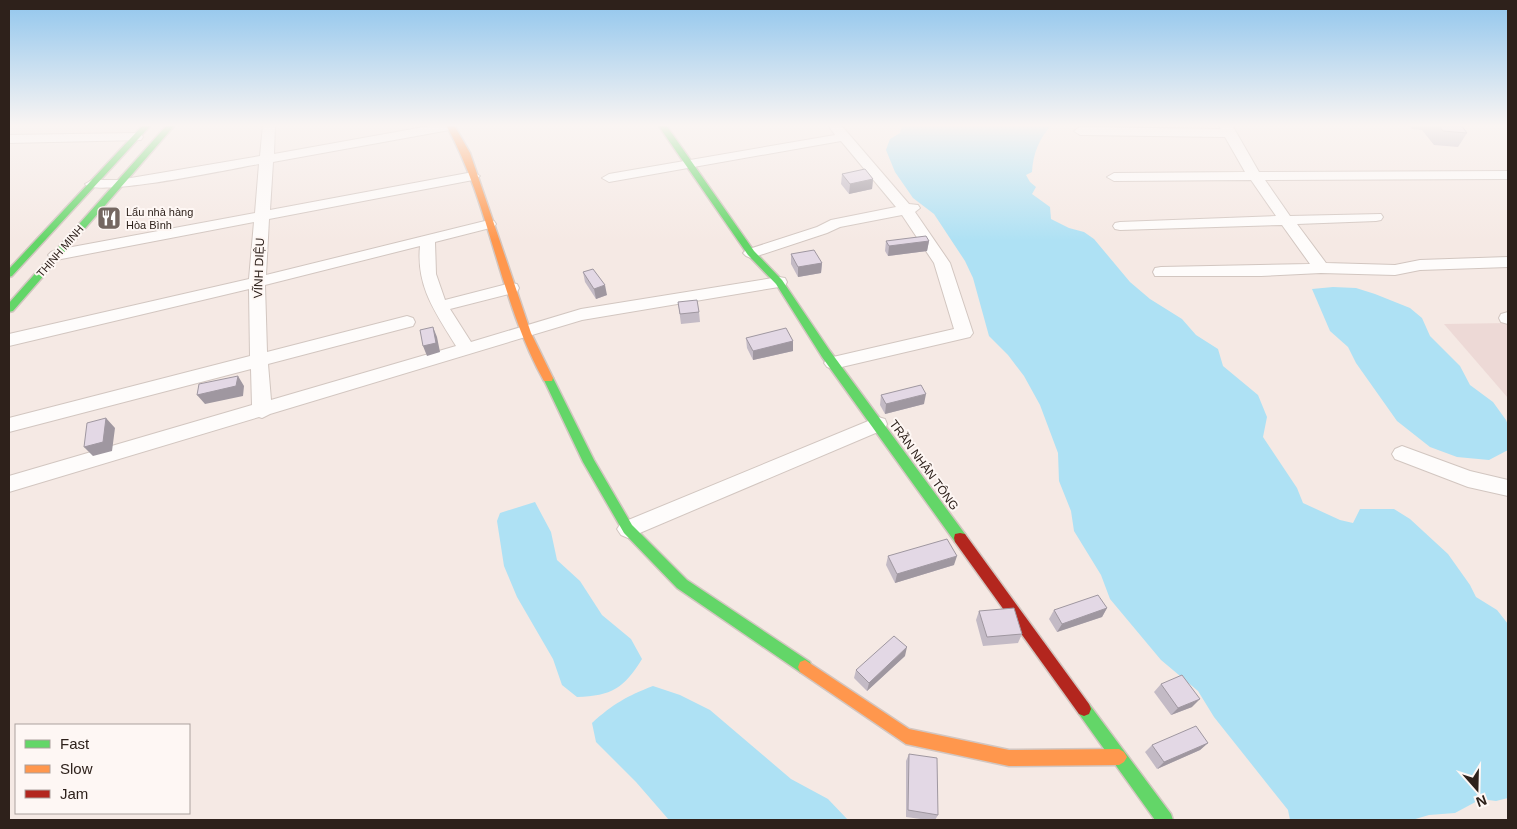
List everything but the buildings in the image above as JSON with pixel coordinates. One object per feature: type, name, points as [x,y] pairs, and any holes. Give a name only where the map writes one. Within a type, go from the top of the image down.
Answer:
[{"type":"street","name":"THỊNH MINH","points":[[9,274],[111,164]]},
{"type":"street","name":"THỊNH MINH","points":[[9,309],[137,164]]},
{"type":"street","points":[[92,184],[119,184],[239,164]]},
{"type":"street","name":"VĨNH DIỆU","points":[[262,411],[257,282],[267,164]]},
{"type":"street","points":[[469,164],[526,333],[589,462],[628,529],[682,584],[906,736],[1009,758],[1119,757]]},
{"type":"street","points":[[609,178],[685,164]]},
{"type":"street","name":"TRẦN NHÂN TÔNG","points":[[689,164],[751,253],[779,282],[833,363],[1165,820]]},
{"type":"street","points":[[833,363],[964,333],[942,263],[910,209],[869,164]]},
{"type":"street","points":[[1249,164],[1321,268]]},
{"type":"street","points":[[1114,177],[1508,175]]},
{"type":"street","points":[[56,256],[473,176]]},
{"type":"street","points":[[751,253],[822,230],[836,223],[910,209]]},
{"type":"street","points":[[1120,226],[1376,217]]},
{"type":"street","points":[[9,340],[257,282],[489,224]]},
{"type":"street","points":[[428,240],[426,254],[429,278],[442,306],[468,350]]},
{"type":"street","points":[[1161,272],[1321,268],[1395,270],[1420,265],[1508,262]]},
{"type":"street","points":[[9,484],[526,333],[581,315],[779,282]]},
{"type":"street","points":[[442,306],[511,288]]},
{"type":"street","points":[[9,425],[407,322]]},
{"type":"street","points":[[628,529],[878,424]]},
{"type":"street","points":[[1402,454],[1468,479],[1508,488]]},
{"type":"shaded area","points":[[1508,323],[1508,398],[1444,324]]},
{"type":"water","points":[[892,164],[1033,164],[1032,172],[1026,175],[1036,187],[1032,194],[1050,207],[1051,219],[1069,228],[1084,232],[1094,239],[1130,282],[1150,299],[1182,319],[1196,335],[1218,349],[1223,366],[1258,395],[1267,417],[1263,437],[1297,488],[1303,503],[1340,520],[1353,523],[1360,509],[1394,509],[1410,519],[1448,554],[1470,585],[1476,597],[1497,610],[1508,624],[1508,798],[1496,801],[1481,799],[1455,813],[1429,815],[1412,820],[1290,820],[1288,810],[1214,717],[1198,691],[1161,660],[1110,599],[1101,575],[1074,531],[1071,511],[1059,481],[1058,453],[1040,405],[1024,376],[1008,355],[989,336],[973,278],[965,261],[934,214],[913,198],[895,172]]},
{"type":"water","points":[[1333,287],[1356,288],[1375,294],[1410,308],[1422,318],[1430,336],[1460,366],[1470,385],[1493,402],[1506,420],[1508,425],[1508,450],[1489,460],[1457,457],[1430,447],[1397,421],[1356,363],[1348,347],[1330,331],[1312,289]]},
{"type":"water","points":[[535,502],[551,532],[557,560],[580,581],[602,615],[631,639],[642,659],[623,684],[608,692],[599,695],[577,697],[562,685],[553,659],[517,597],[504,566],[497,521],[500,513]]},
{"type":"water","points":[[653,686],[680,695],[710,710],[791,779],[828,799],[848,820],[669,820],[636,782],[596,742],[592,723],[621,701]]},
{"type":"traffic: fast","points":[[9,274],[111,164]]},
{"type":"traffic: fast","points":[[9,309],[137,164]]},
{"type":"traffic: fast","points":[[689,164],[751,253],[779,282],[826,354],[960,538]]},
{"type":"traffic: fast","points":[[548,378],[589,462],[628,529],[682,584],[805,667]]},
{"type":"traffic: fast","points":[[1084,709],[1165,820]]},
{"type":"traffic: slow","points":[[470,164],[526,333],[548,378]]},
{"type":"traffic: slow","points":[[805,667],[906,736],[1009,758],[1119,757]]},
{"type":"traffic: jam","points":[[960,538],[1084,709]]},
{"type":"place","name":"Lẩu nhà hàng Hòa Bình","points":[[109,218]]}]
